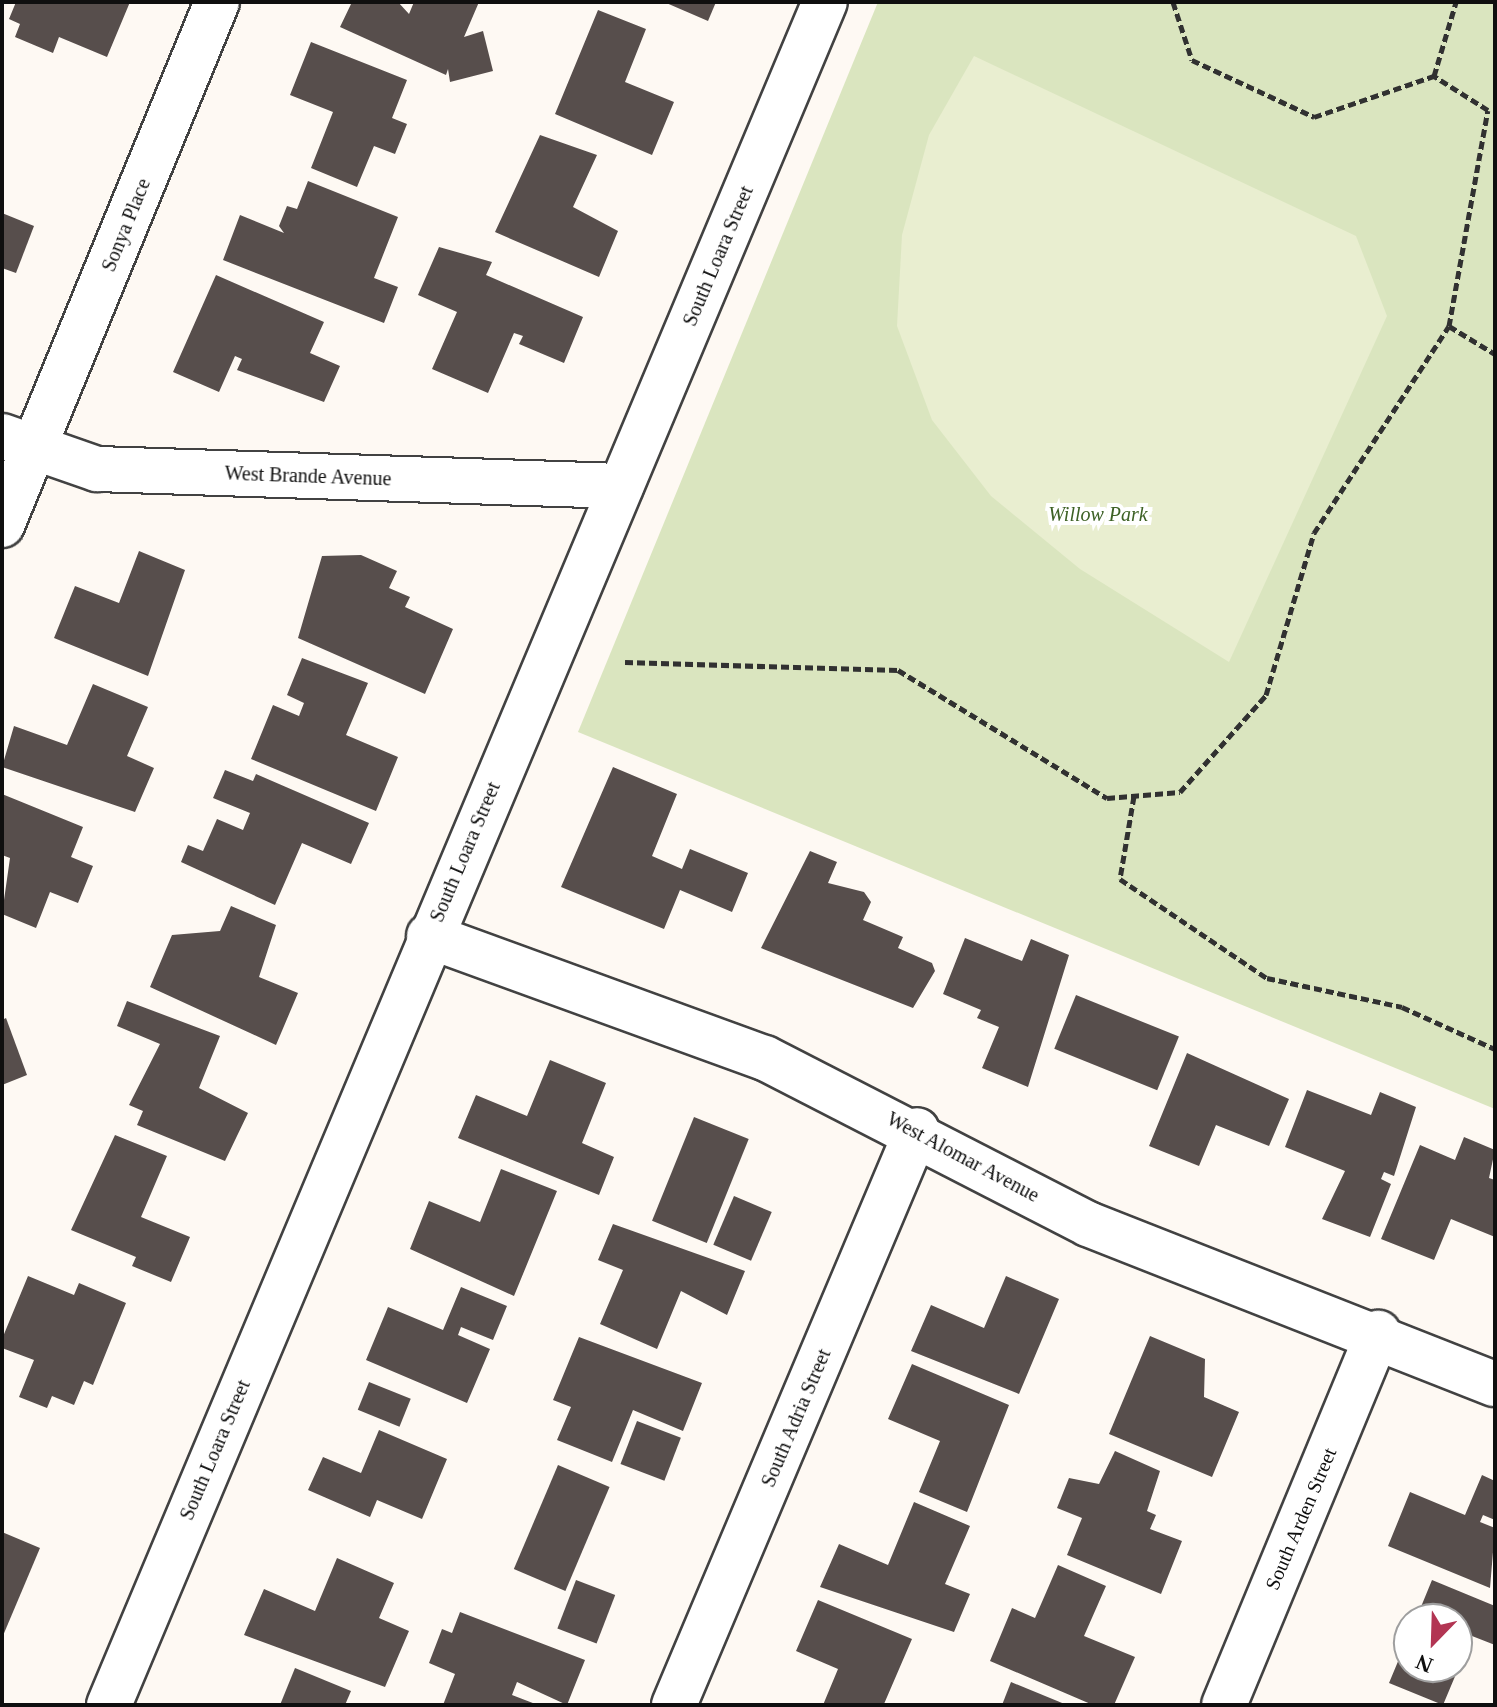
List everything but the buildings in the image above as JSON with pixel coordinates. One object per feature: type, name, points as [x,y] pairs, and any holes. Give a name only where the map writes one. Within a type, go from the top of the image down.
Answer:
[{"type":"street","name":"Sonya Place","points":[[2,525],[18,442],[217,2]]},
{"type":"street","name":"South Loara Street","points":[[109,1705],[429,936],[825,2]]},
{"type":"street","name":"West Brande Avenue","points":[[18,442],[97,469],[621,486]]},
{"type":"street","name":"West Alomar Avenue","points":[[429,936],[765,1058],[917,1130],[1088,1224],[1378,1333],[1495,1384]]},
{"type":"street","name":"South Adria Street","points":[[674,1705],[917,1130]]},
{"type":"street","name":"South Arden Street","points":[[1224,1705],[1378,1333]]},
{"type":"path","points":[[1173,2],[1192,60],[1314,117],[1434,76]]},
{"type":"path","points":[[1434,76],[1456,2]]},
{"type":"path","points":[[625,662],[898,670],[1107,798],[1180,792],[1266,695],[1314,533],[1449,326],[1492,112],[1434,76]]},
{"type":"path","points":[[1449,326],[1495,354]]},
{"type":"path","points":[[1134,796],[1120,879],[1267,978],[1402,1007],[1495,1049]]},
{"type":"green space","name":"Willow Park","points":[[878,2],[1495,2],[1495,1109],[578,732]]},
{"type":"green space","points":[[974,56],[1356,236],[1387,316],[1229,662],[1080,569],[991,496],[932,420],[897,326],[902,235],[929,135]]}]
